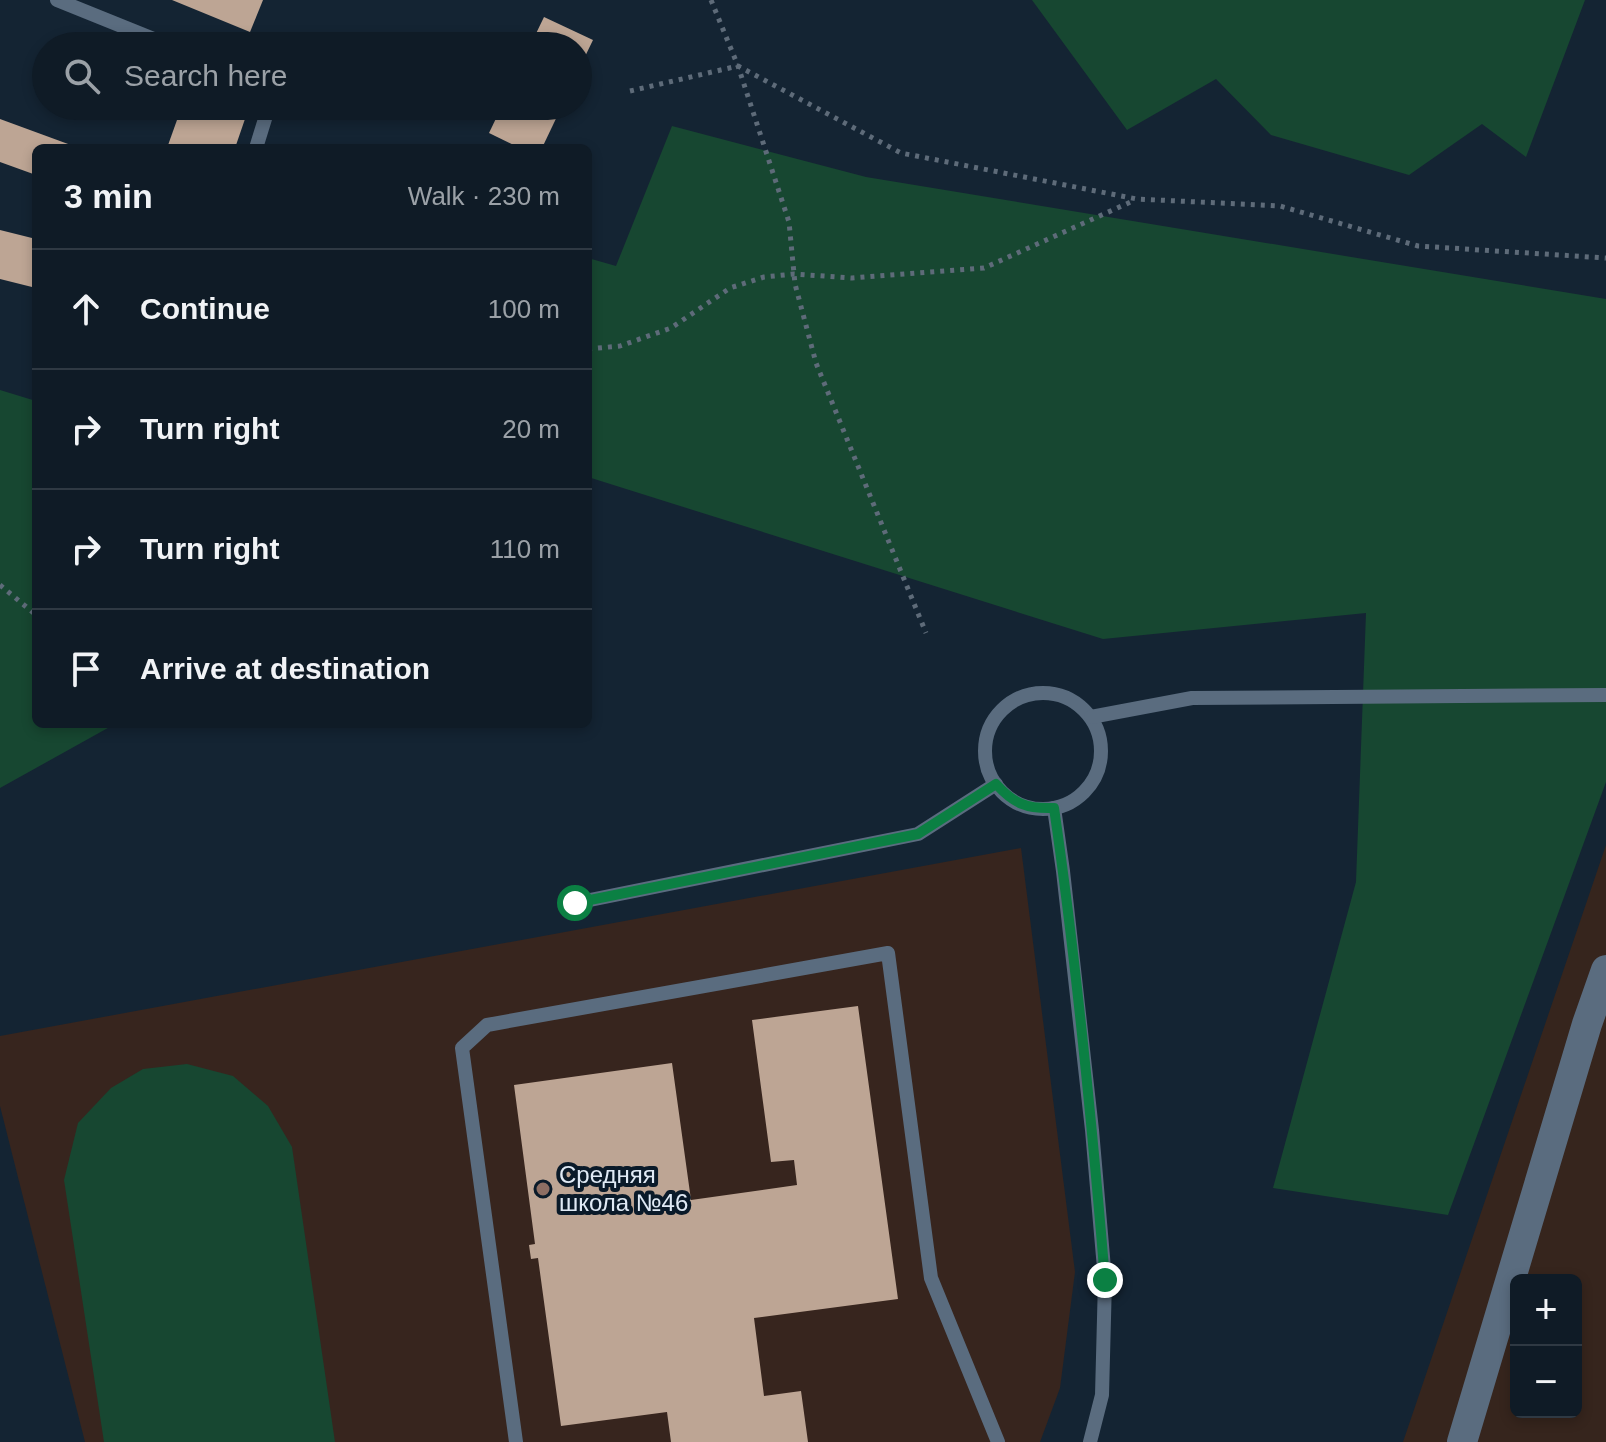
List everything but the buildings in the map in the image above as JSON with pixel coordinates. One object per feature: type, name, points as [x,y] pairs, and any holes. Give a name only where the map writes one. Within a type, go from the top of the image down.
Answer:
[{"type":"street","points":[[1462,1442],[1587,1024],[1606,970]]},
{"type":"lane","points":[[57,0],[136,32]]},
{"type":"lane","points":[[257,144],[265,120]]},
{"type":"lane","points":[[1049,693],[1080,705],[1091,717],[1099,732],[1102,748],[1100,765],[1094,780],[1070,803],[1054,808],[1021,805],[996,784],[988,769],[985,753],[993,721],[1004,708],[1017,699],[1049,693]]},
{"type":"lane","points":[[1091,717],[1192,698],[1606,695]]},
{"type":"lane","points":[[575,903],[918,834],[996,784]]},
{"type":"lane","points":[[1054,808],[1092,1130],[1105,1280],[1102,1395],[1090,1442]]},
{"type":"lane","points":[[516,1442],[462,1048],[487,1025],[888,953],[931,1278],[998,1442]]},
{"type":"path","points":[[711,0],[738,66],[789,222],[794,274],[816,363],[926,633]]},
{"type":"path","points":[[630,91],[738,66],[901,153],[1137,199],[1280,206],[1418,246],[1606,258]]},
{"type":"path","points":[[592,349],[620,346],[671,328],[730,288],[764,277],[794,274],[852,278],[984,268],[1137,199]]},
{"type":"path","points":[[0,585],[32,612]]},
{"type":"shaded area","points":[[1606,845],[1606,1442],[1403,1442]]},
{"type":"shaded area","name":"Средняя школа №46","points":[[1021,848],[1075,1272],[1060,1388],[1040,1442],[85,1442],[0,1106],[0,1036]]},
{"type":"green space","points":[[1032,0],[1585,0],[1526,157],[1482,124],[1409,175],[1271,135],[1216,79],[1127,130]]},
{"type":"green space","points":[[672,126],[866,177],[1606,299],[1606,782],[1448,1215],[1273,1188],[1356,882],[1366,613],[1103,639],[592,478],[592,259],[616,266]]},
{"type":"green space","points":[[0,390],[32,400],[32,728],[108,728],[0,788]]},
{"type":"green space","points":[[187,1064],[233,1076],[268,1106],[292,1147],[335,1442],[104,1442],[64,1180],[78,1123],[111,1088],[143,1069]]},
{"type":"place","name":"Средняя школа №46","points":[[543,1189]]},
{"type":"route","points":[[575,903],[918,834],[996,784],[1021,805],[1054,808],[1092,1130],[1105,1280]]}]
